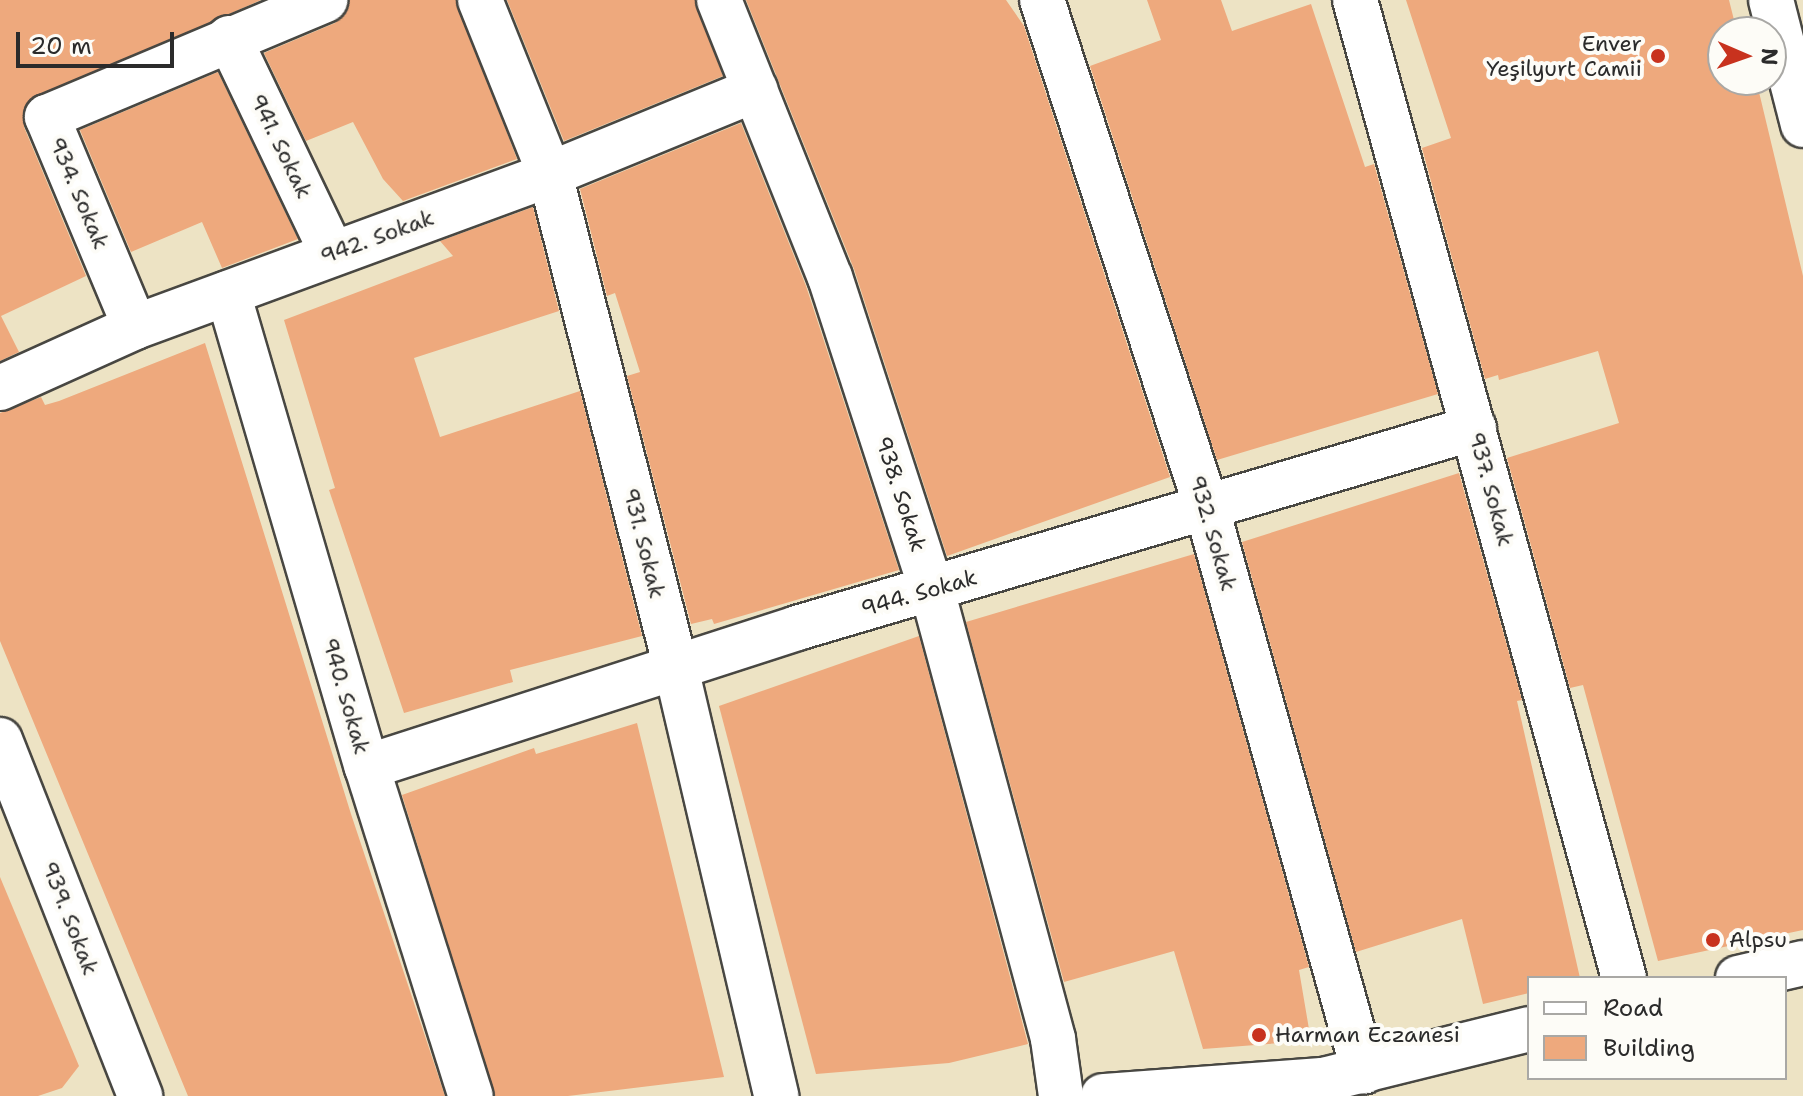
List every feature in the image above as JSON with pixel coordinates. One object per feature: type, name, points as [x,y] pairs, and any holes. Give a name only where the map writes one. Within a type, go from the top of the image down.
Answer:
[{"type":"street","name":"934. Sokak","points":[[135,327],[47,117],[325,0]]},
{"type":"street","name":"931. Sokak","points":[[480,0],[550,174],[676,668],[776,1096]]},
{"type":"street","name":"938. Sokak","points":[[719,0],[830,277],[932,590],[1053,1039],[1061,1096]]},
{"type":"street","name":"932. Sokak","points":[[1042,0],[1207,509],[1364,1072]]},
{"type":"street","name":"937. Sokak","points":[[1355,0],[1623,976]]},
{"type":"street","points":[[1771,0],[1803,125]]},
{"type":"street","name":"941. Sokak","points":[[229,38],[332,253]]},
{"type":"street","name":"942. Sokak","points":[[0,388],[135,327],[550,174],[755,90]]},
{"type":"street","name":"940. Sokak","points":[[228,293],[367,767],[471,1096]]},
{"type":"street","name":"944. Sokak","points":[[367,767],[676,668],[1474,428]]},
{"type":"street","name":"939. Sokak","points":[[0,740],[140,1096]]},
{"type":"street","points":[[1747,976],[1803,963]]},
{"type":"street","points":[[1103,1096],[1323,1080],[1527,1030]]},
{"type":"building","points":[[0,0],[261,0],[27,103],[24,127],[86,276],[1,316],[19,352],[0,361]]},
{"type":"building","points":[[349,0],[456,0],[517,159],[403,201],[383,179],[353,122],[306,141],[264,53],[335,23],[345,14]]},
{"type":"building","points":[[507,0],[695,0],[723,76],[564,141]]},
{"type":"building","points":[[746,0],[1006,0],[1024,26],[1170,477],[947,556],[854,269]]},
{"type":"building","points":[[1147,0],[1221,0],[1232,31],[1311,4],[1365,167],[1374,164],[1438,394],[1217,460],[1090,66],[1161,40]]},
{"type":"building","points":[[1406,0],[1729,0],[1733,16],[1707,16],[1707,96],[1760,96],[1803,276],[1803,930],[1658,961],[1583,685],[1570,688],[1507,458],[1619,423],[1598,351],[1499,380],[1498,375],[1485,379],[1422,148],[1451,138]]},
{"type":"building","points":[[218,72],[298,239],[222,268],[202,222],[131,252],[80,130]]},
{"type":"building","points":[[741,123],[806,286],[899,570],[714,624],[712,619],[691,624],[627,376],[640,372],[615,293],[607,296],[580,189]]},
{"type":"building","points":[[533,207],[559,311],[414,358],[440,437],[580,391],[642,636],[510,670],[513,682],[404,713],[329,490],[335,488],[284,320],[453,256],[440,241]]},
{"type":"building","points":[[205,343],[351,814],[445,1096],[188,1096],[0,641],[0,413],[41,397],[45,405],[59,401]]},
{"type":"building","points":[[1459,473],[1522,700],[1517,701],[1580,976],[1527,976],[1527,993],[1483,1004],[1462,919],[1356,952],[1242,542]]},
{"type":"building","points":[[1194,554],[1309,967],[1299,970],[1310,1035],[1293,1042],[1203,1049],[1174,951],[1064,982],[966,622]]},
{"type":"building","points":[[919,636],[1028,1044],[949,1063],[816,1074],[719,706]]},
{"type":"building","points":[[637,723],[724,1077],[568,1096],[495,1096],[402,795],[534,748],[536,754]]},
{"type":"building","points":[[0,877],[79,1066],[62,1088],[38,1096],[0,1096]]},
{"type":"place","name":"Enver Yeşilyurt Camii","points":[[1658,56]]},
{"type":"place","name":"Alpsu","points":[[1713,940]]},
{"type":"place","name":"Harman Eczanesi","points":[[1259,1035]]}]
